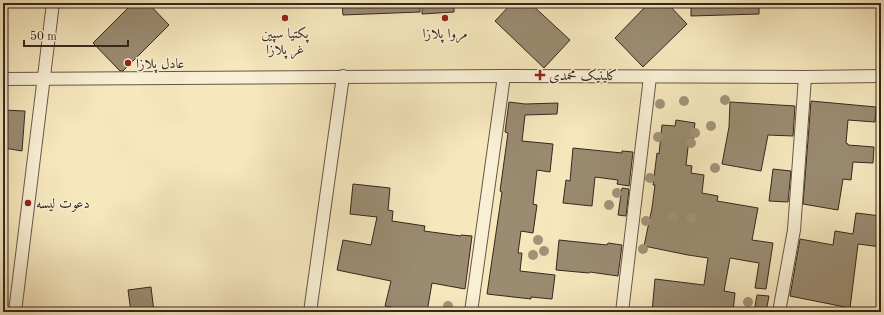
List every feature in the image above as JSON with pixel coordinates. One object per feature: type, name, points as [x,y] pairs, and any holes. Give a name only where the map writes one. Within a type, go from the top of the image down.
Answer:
[{"type":"street","points":[[15,312],[53,3]]},
{"type":"street","points":[[310,312],[343,76]]},
{"type":"street","points":[[3,79],[343,76],[650,78],[881,76]]},
{"type":"street","points":[[471,312],[504,76]]},
{"type":"street","points":[[779,312],[794,230],[805,77]]},
{"type":"street","points":[[622,312],[650,78]]},
{"type":"building","points":[[133,3],[148,3],[169,25],[123,71],[120,71],[93,43]]},
{"type":"building","points":[[342,3],[420,3],[420,12],[343,15]]},
{"type":"building","points":[[422,3],[454,3],[454,12],[422,14]]},
{"type":"building","points":[[512,3],[530,3],[570,40],[544,68],[495,21]]},
{"type":"building","points":[[649,3],[667,3],[687,24],[643,67],[615,38]]},
{"type":"building","points":[[691,3],[759,3],[759,14],[691,16]]},
{"type":"building","points":[[811,101],[876,107],[875,122],[848,120],[846,143],[848,145],[874,147],[873,163],[853,162],[851,180],[843,179],[838,210],[803,204]]},
{"type":"building","points":[[509,102],[525,104],[558,103],[557,114],[525,115],[522,141],[553,144],[550,172],[537,170],[533,204],[537,205],[533,233],[521,231],[518,253],[522,253],[520,271],[555,275],[552,299],[531,297],[531,299],[487,294],[502,192],[500,191],[508,133],[505,132]]},
{"type":"building","points":[[730,102],[795,106],[793,136],[768,135],[761,171],[722,164],[729,127]]},
{"type":"building","points":[[3,110],[25,111],[22,151],[4,148],[8,122],[3,122]]},
{"type":"building","points":[[676,120],[695,123],[693,139],[689,139],[686,165],[692,166],[691,173],[704,175],[702,193],[718,196],[717,201],[758,208],[752,240],[773,243],[766,289],[755,288],[759,263],[730,258],[724,291],[735,293],[733,312],[652,312],[655,279],[704,285],[708,258],[644,246],[652,208],[655,185],[653,185],[657,153],[659,154],[662,125],[675,126]]},
{"type":"building","points":[[573,148],[622,153],[622,151],[633,152],[629,186],[617,184],[618,180],[595,177],[592,206],[563,203],[566,180],[570,181]]},
{"type":"building","points":[[773,169],[791,171],[788,202],[769,201]]},
{"type":"building","points":[[353,184],[390,188],[388,210],[393,211],[392,221],[425,226],[424,231],[472,236],[465,289],[432,283],[427,312],[417,312],[385,306],[391,281],[337,270],[343,240],[371,245],[377,217],[350,214]]},
{"type":"building","points":[[622,188],[629,189],[626,216],[618,215]]},
{"type":"building","points":[[856,213],[881,216],[881,247],[858,244],[850,308],[790,296],[800,239],[833,245],[835,231],[853,234]]},
{"type":"building","points":[[559,240],[622,245],[618,276],[590,272],[556,270]]},
{"type":"building","points":[[151,287],[154,312],[131,312],[128,290]]},
{"type":"building","points":[[757,295],[769,296],[766,312],[754,312]]},
{"type":"place","name":"پکتیا سپین غر پلازا","points":[[285,18]]},
{"type":"place","name":"مروا پلازا","points":[[445,18]]},
{"type":"place","name":"عادل پلازا","points":[[128,63]]},
{"type":"place","name":"کلینیک محمدی","points":[[540,75]]},
{"type":"place","name":"دعوت لیسه","points":[[28,203]]}]
